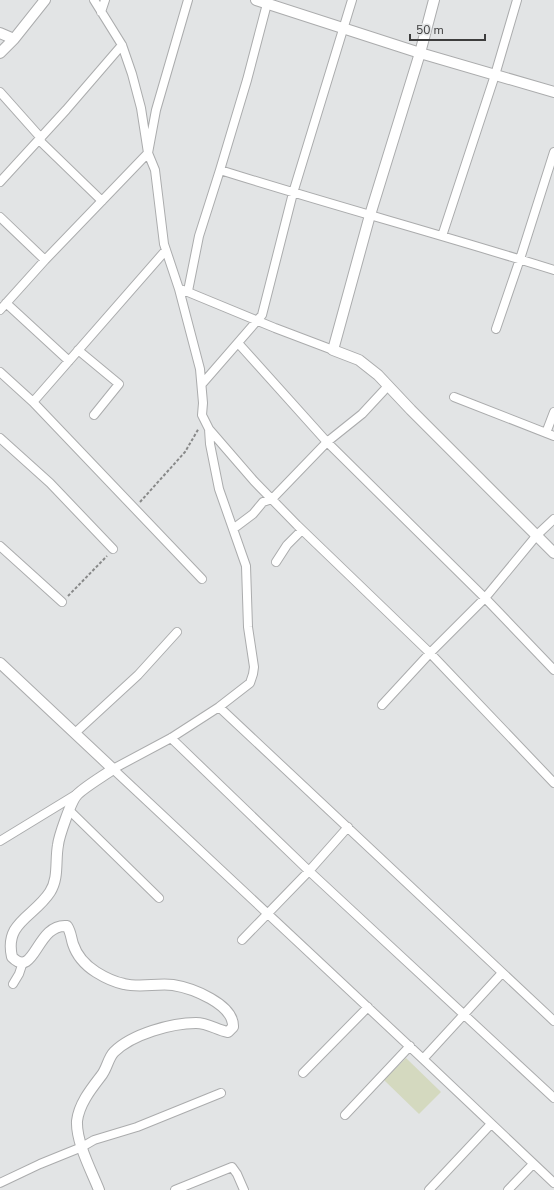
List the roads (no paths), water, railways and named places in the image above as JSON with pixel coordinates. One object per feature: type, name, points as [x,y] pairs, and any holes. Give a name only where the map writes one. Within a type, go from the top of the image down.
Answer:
[{"type":"street","points":[[0,53],[44,0]]},
{"type":"street","points":[[94,0],[122,45],[132,74],[141,108],[148,153],[155,170],[164,244],[179,289],[200,369],[202,384],[202,415],[209,429],[254,481],[302,530],[430,653],[554,783]]},
{"type":"street","points":[[101,12],[105,0]]},
{"type":"street","points":[[0,310],[45,260],[148,153],[156,110],[188,0]]},
{"type":"street","points":[[256,0],[267,2],[343,29],[420,53],[554,92]]},
{"type":"street","points":[[202,384],[262,315],[293,193],[352,0]]},
{"type":"street","points":[[333,350],[370,215],[420,53],[434,0]]},
{"type":"street","points":[[442,236],[495,75],[517,0]]},
{"type":"street","points":[[188,291],[199,236],[247,80],[267,2]]},
{"type":"street","points":[[0,33],[14,38]]},
{"type":"street","points":[[0,182],[40,139],[122,45]]},
{"type":"street","points":[[0,92],[40,139],[102,201]]},
{"type":"street","points":[[496,329],[554,152]]},
{"type":"street","points":[[220,170],[554,270]]},
{"type":"street","points":[[0,217],[45,260]]},
{"type":"street","points":[[32,402],[166,250]]},
{"type":"street","points":[[179,289],[188,291],[258,321],[359,360],[378,375],[554,553]]},
{"type":"street","points":[[6,303],[68,361]]},
{"type":"street","points":[[238,343],[327,442],[554,670]]},
{"type":"street","points":[[78,350],[119,384],[94,415]]},
{"type":"street","points":[[0,372],[32,402],[202,579]]},
{"type":"street","points":[[233,530],[252,514],[263,502],[272,499],[327,442],[362,414],[388,386]]},
{"type":"street","points":[[454,397],[550,434],[554,412]]},
{"type":"street","points":[[0,841],[76,794],[113,769],[171,738],[219,707],[250,683],[253,674],[253,654],[248,627],[246,566],[219,489],[210,444],[209,429]]},
{"type":"street","points":[[0,438],[50,483],[113,549]]},
{"type":"street","points":[[382,705],[484,598],[537,535],[554,519]]},
{"type":"street","points":[[276,562],[287,546],[302,530]]},
{"type":"street","points":[[0,546],[62,602]]},
{"type":"street","points":[[75,733],[138,675],[177,632]]},
{"type":"street","points":[[0,663],[424,1059],[554,1184]]},
{"type":"street","points":[[219,707],[554,1021]]},
{"type":"street","points":[[171,738],[309,871],[554,1098]]},
{"type":"street","points":[[76,794],[58,844],[55,881],[50,892],[12,932],[9,944],[12,956],[16,960],[26,962],[30,959],[40,942],[48,933],[59,927],[67,926],[77,953],[82,960],[95,971],[112,980],[124,984],[149,986],[171,984],[180,986],[214,1000],[230,1014],[233,1022],[233,1028],[228,1032],[205,1024],[188,1023],[163,1028],[133,1039],[113,1053],[104,1072],[81,1106],[77,1125],[82,1147],[99,1190]]},
{"type":"street","points":[[69,810],[159,898]]},
{"type":"street","points":[[242,940],[309,871],[348,827]]},
{"type":"street","points":[[13,984],[19,974],[23,962]]},
{"type":"street","points":[[424,1059],[502,973]]},
{"type":"street","points":[[303,1073],[368,1007]]},
{"type":"street","points":[[345,1115],[410,1046]]},
{"type":"street","points":[[0,1183],[40,1164],[82,1147],[94,1140],[137,1127],[221,1094]]},
{"type":"street","points":[[429,1190],[491,1124]]},
{"type":"street","points":[[508,1190],[533,1164]]},
{"type":"street","points":[[175,1190],[232,1167],[244,1190]]}]
